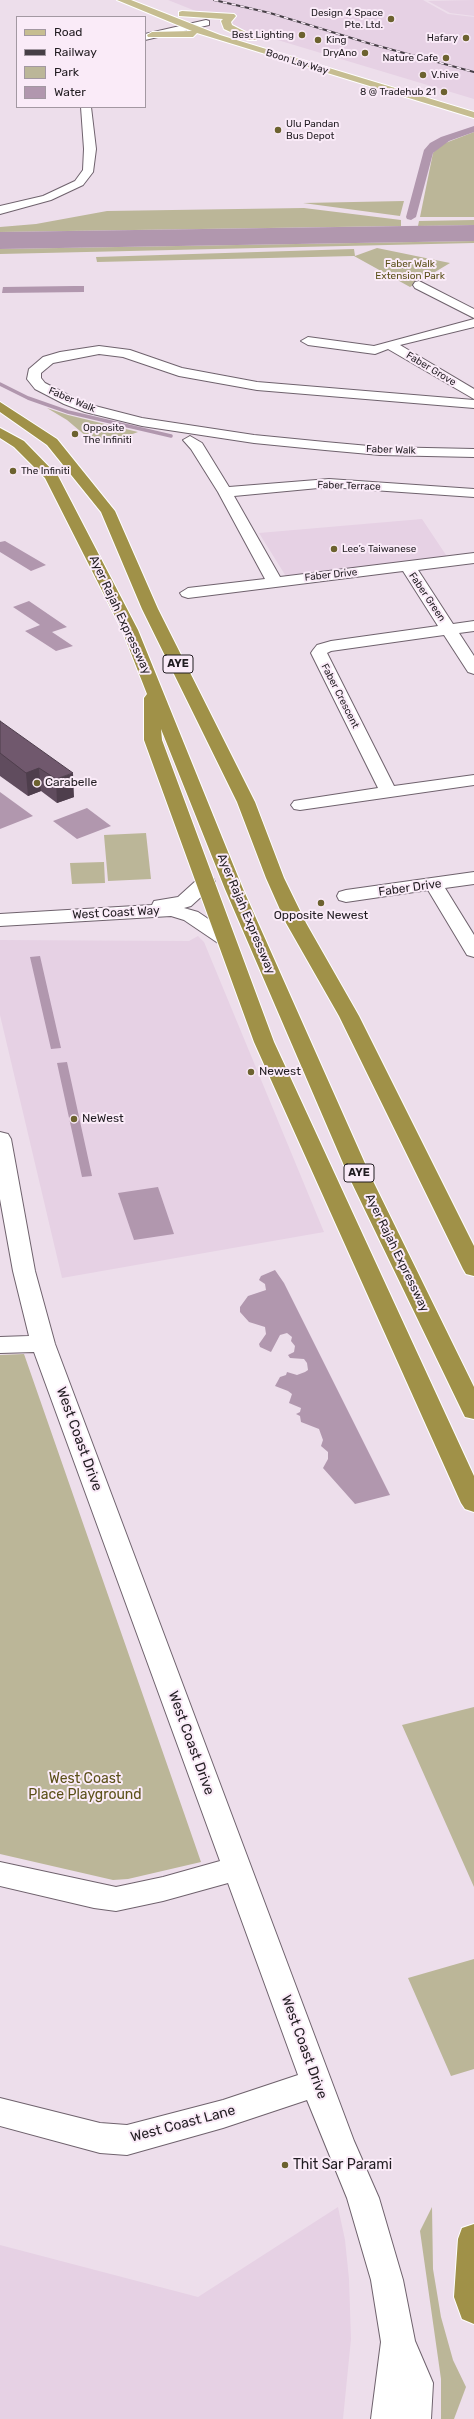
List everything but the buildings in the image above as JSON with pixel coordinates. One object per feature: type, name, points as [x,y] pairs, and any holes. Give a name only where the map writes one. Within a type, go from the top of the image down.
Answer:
[{"type":"highway","name":"AYE","points":[[0,406],[52,442],[108,511],[150,609],[246,802],[275,878],[296,923],[349,1016],[380,1082],[474,1269]]},
{"type":"highway","name":"Ayer Rajah Expressway","points":[[0,432],[19,444],[51,476],[130,630],[234,889],[360,1177],[474,1411]]},
{"type":"highway","points":[[152,685],[152,740],[206,882],[225,939],[264,1042],[289,1100],[474,1502]]},
{"type":"highway","points":[[474,2239],[471,2297],[474,2308]]},
{"type":"main road","name":"Boon Lay Way","points":[[122,0],[161,16],[184,22],[202,22],[262,43],[474,106]]},
{"type":"main road","name":"Boon Lay Way","points":[[146,0],[184,22],[216,37],[474,115]]},
{"type":"main road","points":[[148,34],[162,22],[161,16]]},
{"type":"main road","points":[[184,22],[231,16],[225,24],[262,43]]},
{"type":"main road","points":[[148,34],[173,33],[216,37]]},
{"type":"street","points":[[148,34],[184,22],[202,22]]},
{"type":"street","points":[[0,210],[42,197],[79,183],[89,170],[90,149],[86,108]]},
{"type":"street","points":[[0,206],[42,197],[59,187],[75,174],[80,161],[78,147]]},
{"type":"street","points":[[419,285],[474,314]]},
{"type":"street","name":"Faber Grove","points":[[308,341],[372,350],[389,344],[474,323]]},
{"type":"street","name":"Faber Grove","points":[[389,344],[474,395]]},
{"type":"street","name":"Faber Walk","points":[[474,404],[257,386],[186,374],[124,353],[99,350],[60,356],[43,364],[34,372],[34,379],[40,386],[64,398],[90,409],[142,422],[247,438],[325,446],[380,451],[474,453]]},
{"type":"street","points":[[190,440],[197,446],[225,492],[274,581]]},
{"type":"street","name":"Faber Terrace","points":[[225,492],[329,483],[474,493]]},
{"type":"street","name":"Faber Drive","points":[[188,593],[274,581],[474,558]]},
{"type":"street","name":"Faber Green","points":[[406,566],[411,571],[474,669]]},
{"type":"street","name":"Faber Green","points":[[448,629],[474,626]]},
{"type":"street","name":"Faber Crescent","points":[[389,794],[319,653],[323,648],[331,646],[448,629]]},
{"type":"street","points":[[300,805],[389,794],[474,780]]},
{"type":"street","name":"Faber Drive","points":[[346,896],[434,885],[474,878]]},
{"type":"street","name":"West Coast Way","points":[[0,914],[180,904],[194,895],[206,882]]},
{"type":"street","points":[[434,885],[474,950]]},
{"type":"street","name":"West Coast Way","points":[[0,920],[172,910],[191,916],[225,939]]},
{"type":"street","name":"West Coast Drive","points":[[0,1139],[6,1210],[44,1344],[338,2141],[363,2198],[387,2280],[398,2342],[416,2383],[414,2419]]},
{"type":"street","points":[[0,1345],[44,1344]]},
{"type":"street","points":[[0,1874],[94,1896],[116,1899],[156,1891],[237,1868]]},
{"type":"street","name":"West Coast Lane","points":[[0,2112],[100,2138],[127,2140],[223,2114],[317,2083]]},
{"type":"street","name":"West Coast Drive","points":[[388,2419],[398,2342]]},
{"type":"shaded area","points":[[168,0],[423,0],[448,14],[474,17],[474,99],[241,29]]},
{"type":"shaded area","points":[[474,0],[474,16],[450,13],[428,1]]},
{"type":"shaded area","points":[[422,519],[448,558],[287,578],[259,533]]},
{"type":"shaded area","points":[[198,936],[204,942],[324,1232],[62,1278],[0,1015],[0,940],[189,941]]},
{"type":"shaded area","points":[[338,2207],[345,2240],[349,2279],[351,2339],[343,2419],[0,2419],[0,2245],[198,2297]]},
{"type":"green space","points":[[474,132],[474,217],[420,217],[433,153],[440,145]]},
{"type":"green space","points":[[404,201],[400,216],[303,203]]},
{"type":"green space","points":[[304,208],[401,220],[401,226],[0,232],[0,227],[36,224],[107,211]]},
{"type":"green space","points":[[474,220],[474,225],[418,226],[419,221]]},
{"type":"green space","points":[[474,241],[474,243],[0,254],[0,249]]},
{"type":"green space","name":"Faber Walk Extension Park","points":[[377,248],[450,263],[410,287],[354,256],[97,262],[96,257],[354,249],[355,256]]},
{"type":"green space","points":[[47,408],[68,415],[138,432],[116,440],[93,442],[67,420]]},
{"type":"green space","points":[[146,833],[151,879],[108,881],[104,835]]},
{"type":"green space","points":[[104,862],[105,883],[72,884],[70,863]]},
{"type":"green space","name":"West Coast Place Playground","points":[[24,1354],[201,1862],[128,1879],[113,1880],[0,1854],[0,1355]]},
{"type":"green space","points":[[474,1707],[474,1887],[402,1725]]},
{"type":"green space","points":[[474,1959],[474,2069],[451,2076],[408,1978]]},
{"type":"green space","points":[[432,2207],[433,2269],[441,2317],[453,2360],[466,2387],[454,2419],[441,2419],[441,2379],[420,2231]]},
{"type":"water","points":[[474,225],[474,241],[0,249],[0,232]]},
{"type":"water","points":[[84,286],[84,292],[2,293],[3,287]]},
{"type":"water","points":[[5,541],[46,565],[31,571],[0,552],[0,542]]},
{"type":"water","points":[[29,601],[67,627],[52,632],[73,646],[56,651],[25,631],[40,625],[13,607]]},
{"type":"water","points":[[0,792],[33,816],[0,829]]},
{"type":"water","points":[[87,808],[111,826],[77,839],[53,821]]},
{"type":"water","points":[[40,956],[61,1048],[51,1049],[30,957]]},
{"type":"water","name":"NeWest","points":[[67,1062],[92,1176],[82,1177],[57,1063]]},
{"type":"water","points":[[158,1187],[174,1234],[134,1240],[118,1193]]},
{"type":"water","points":[[275,1270],[284,1283],[390,1495],[355,1504],[323,1468],[328,1459],[328,1452],[321,1446],[323,1440],[319,1429],[301,1422],[300,1416],[296,1414],[300,1412],[301,1408],[289,1403],[292,1394],[275,1386],[280,1377],[286,1375],[287,1372],[297,1375],[308,1370],[307,1363],[304,1359],[290,1358],[288,1355],[294,1352],[295,1346],[291,1341],[292,1337],[287,1333],[280,1335],[271,1352],[260,1347],[259,1344],[266,1334],[265,1327],[249,1322],[240,1312],[240,1307],[248,1296],[266,1290],[265,1284],[259,1280],[261,1276]]},
{"type":"waterway","points":[[411,217],[428,152],[434,145],[445,139],[474,129]]},
{"type":"waterway","points":[[0,384],[28,398],[68,412],[171,436]]},
{"type":"railway","points":[[214,0],[270,13],[371,44],[474,72]]},
{"type":"place","name":"Design 4 Space Pte. Ltd.","points":[[391,19]]},
{"type":"place","name":"Best Lighting","points":[[302,35]]},
{"type":"place","name":"Hafary","points":[[466,38]]},
{"type":"place","name":"King","points":[[318,40]]},
{"type":"place","name":"DryAno","points":[[365,53]]},
{"type":"place","name":"Nature Cafe","points":[[446,58]]},
{"type":"place","name":"V.hive","points":[[423,75]]},
{"type":"place","name":"8 @ Tradehub 21","points":[[444,92]]},
{"type":"place","name":"Ulu Pandan Bus Depot","points":[[278,130]]},
{"type":"place","name":"Opposite The Infiniti","points":[[75,434]]},
{"type":"place","name":"The Infiniti","points":[[13,471]]},
{"type":"place","name":"Lee’s Taiwanese","points":[[334,549]]},
{"type":"place","name":"Carabelle","points":[[37,783]]},
{"type":"place","name":"Opposite Newest","points":[[321,903]]},
{"type":"place","name":"Newest","points":[[251,1072]]},
{"type":"place","name":"NeWest","points":[[74,1119]]},
{"type":"place","name":"Thit Sar Parami","points":[[285,2165]]}]
